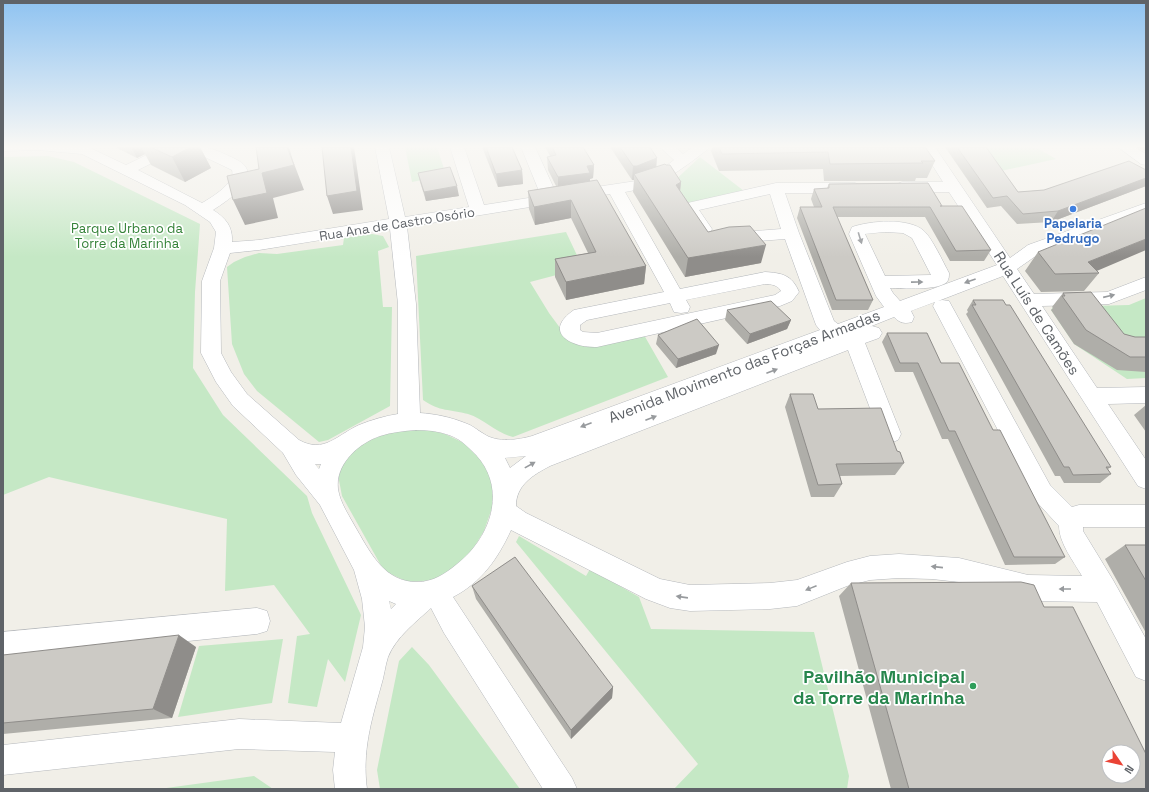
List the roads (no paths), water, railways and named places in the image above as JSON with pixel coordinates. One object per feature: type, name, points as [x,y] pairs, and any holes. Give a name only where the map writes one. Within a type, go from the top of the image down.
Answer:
[{"type":"street","points":[[154,184],[203,209],[216,219],[224,232],[223,248],[211,281],[211,352],[223,377],[240,400],[291,448],[304,454],[324,454],[346,445],[374,428],[409,421],[426,422],[448,426],[465,433],[479,442],[487,450],[498,467],[504,483],[504,503],[498,534],[482,559],[465,575],[452,584],[432,592],[417,595],[391,590],[380,583],[365,568]]},
{"type":"street","points":[[203,209],[224,195],[235,184]]},
{"type":"street","points":[[390,184],[398,223],[407,304],[409,421]]},
{"type":"street","points":[[469,184],[478,211]]},
{"type":"street","points":[[544,184],[551,200]]},
{"type":"street","name":"Rua Ana de Castro Osório","points":[[223,248],[259,245],[551,200],[643,184]]},
{"type":"street","name":"Rua Luís de Camões","points":[[952,184],[1146,479]]},
{"type":"street","points":[[791,233],[716,240],[689,207],[776,188],[954,187]]},
{"type":"street","points":[[776,188],[791,233],[826,324],[857,346],[896,449]]},
{"type":"street","points":[[615,189],[688,320]]},
{"type":"street","name":"Avenida Movimento das Forças Armadas","points":[[504,503],[513,478],[529,465],[617,422],[902,314],[1007,268],[1034,250],[1146,208]]},
{"type":"street","points":[[878,282],[933,281],[940,278],[940,273],[920,235],[916,232],[903,228],[862,229],[857,234],[878,282],[885,296],[902,314]]},
{"type":"street","name":"Avenida Movimento das Forças Armadas","points":[[902,314],[942,306],[990,288],[1007,268]]},
{"type":"street","points":[[765,278],[782,281],[789,288],[790,292],[786,297],[780,300],[590,340],[579,339],[572,334],[570,330],[571,322],[581,315],[675,296],[765,278]]},
{"type":"street","points":[[1029,300],[1109,298],[1146,282]]},
{"type":"street","points":[[942,306],[1042,492],[1071,522]]},
{"type":"street","points":[[1091,396],[1146,395]]},
{"type":"street","name":"Avenida Movimento das Forças Armadas","points":[[479,442],[505,449],[524,448],[617,422]]},
{"type":"street","points":[[346,445],[334,459],[329,472],[326,489],[330,500],[365,568],[374,591],[379,627],[376,650],[353,738],[349,761],[351,789]]},
{"type":"street","points":[[291,448],[297,460],[318,483],[330,500]]},
{"type":"street","points":[[504,503],[517,521],[655,590],[670,595],[690,598],[796,594],[847,574],[870,568],[898,566],[932,567],[959,570],[1028,588],[1104,589]]},
{"type":"street","points":[[1146,516],[1079,516],[1075,517],[1071,522],[1071,532],[1074,538],[1104,589],[1146,667]]},
{"type":"street","points":[[376,650],[394,624],[432,592]]},
{"type":"street","points":[[432,592],[459,630],[561,789]]},
{"type":"street","points":[[3,646],[257,621]]},
{"type":"street","points":[[3,760],[239,734],[353,738]]},
{"type":"place","name":"Papelaria Pedrugo","points":[[1073,209]]},
{"type":"place","name":"Pavilhão Municipal da Torre da Marinha","points":[[973,686]]},
{"type":"park label","name":"Parque Urbano da Torre da Marinha","points":[[127,236]]}]
